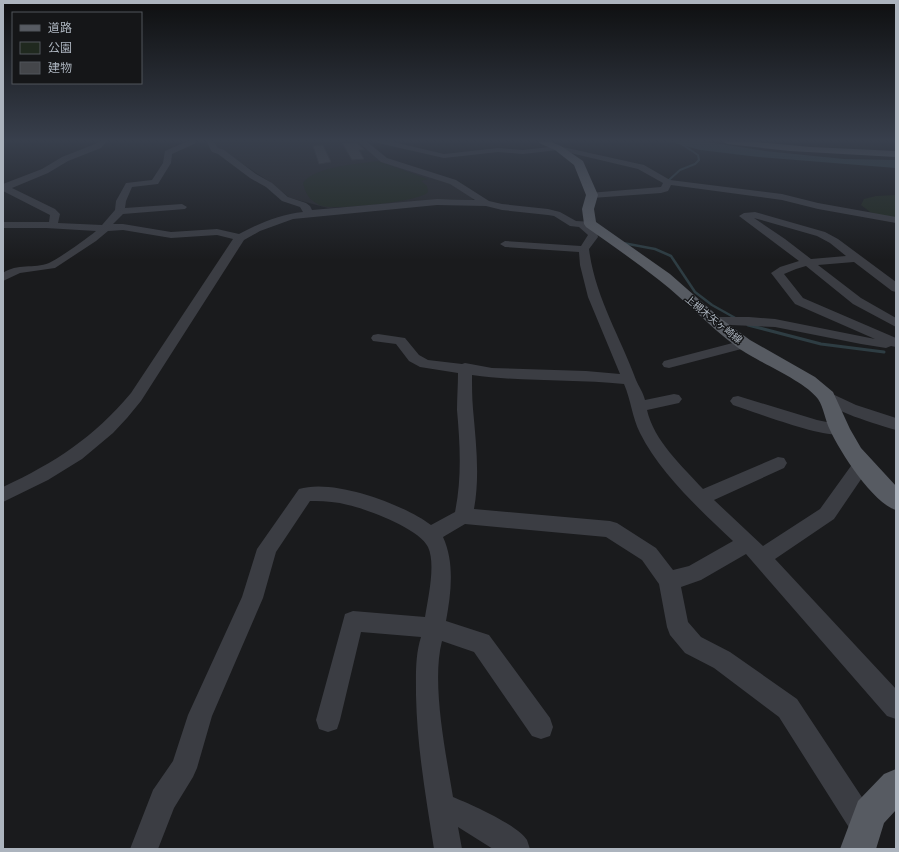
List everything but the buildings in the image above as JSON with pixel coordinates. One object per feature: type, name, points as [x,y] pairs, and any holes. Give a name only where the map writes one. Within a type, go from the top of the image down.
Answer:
[{"type":"main road","points":[[586,181],[592,195],[586,224]]},
{"type":"main road","name":"上槻木矢ヶ崎線","points":[[586,224],[665,277],[720,321],[744,344],[809,381],[826,396],[840,430],[854,454],[896,501]]},
{"type":"main road","points":[[862,838],[870,813],[896,786]]},
{"type":"street","points":[[3,187],[19,181]]},
{"type":"street","points":[[3,278],[18,270],[51,266],[82,246],[104,228],[120,211],[121,201],[129,185],[156,181]]},
{"type":"street","points":[[261,181],[269,185],[285,199],[303,205],[307,208],[308,213]]},
{"type":"street","points":[[448,181],[453,182],[486,203]]},
{"type":"street","points":[[666,181],[670,183],[782,197],[818,206],[896,220]]},
{"type":"street","points":[[592,195],[661,190],[665,189],[670,183]]},
{"type":"street","points":[[3,187],[52,211],[55,214],[53,225]]},
{"type":"street","points":[[3,495],[60,467],[88,447],[122,415],[140,390],[229,252],[240,238],[256,229],[279,220],[308,213],[445,201],[486,203],[502,207],[557,214],[574,224],[586,224],[593,234],[593,237],[584,249],[587,274],[594,295],[636,394],[648,433],[664,457],[700,498],[755,551],[896,707]]},
{"type":"street","points":[[120,211],[182,208]]},
{"type":"street","points":[[896,288],[834,241],[821,234],[762,217],[744,216],[781,241],[857,301],[896,323]]},
{"type":"street","points":[[3,225],[53,225],[104,228],[130,227],[153,233],[171,235],[217,232],[240,238]]},
{"type":"street","points":[[505,244],[584,249]]},
{"type":"street","points":[[857,258],[810,263],[783,268],[777,273],[799,301],[896,344]]},
{"type":"street","points":[[720,321],[752,321],[784,324],[860,341],[896,344]]},
{"type":"street","points":[[378,338],[400,341],[414,358],[425,364],[464,368],[492,373],[586,376],[629,380]]},
{"type":"street","points":[[669,364],[744,344]]},
{"type":"street","points":[[463,516],[468,486],[468,434],[465,409],[464,368]]},
{"type":"street","points":[[826,396],[837,404],[881,417],[896,424]]},
{"type":"street","points":[[639,406],[674,399]]},
{"type":"street","points":[[738,401],[816,426],[840,430]]},
{"type":"street","points":[[700,498],[778,464]]},
{"type":"street","points":[[669,581],[694,574],[755,551],[827,514],[862,464]]},
{"type":"street","points":[[144,849],[163,800],[184,768],[200,715],[252,598],[267,549],[304,494],[348,497],[392,512],[419,526],[435,540],[440,559],[441,571],[434,628],[428,652],[428,715],[448,849]]},
{"type":"street","points":[[430,535],[463,516],[610,529],[649,554],[669,581],[678,627],[693,645],[722,660],[788,708],[862,838]]},
{"type":"street","points":[[328,720],[353,621],[434,628],[481,643],[541,727]]},
{"type":"street","points":[[442,806],[472,818],[496,833],[516,849]]},
{"type":"shaded area","points":[[268,181],[444,181],[451,183],[474,198],[472,200],[450,199],[328,208],[290,198]]},
{"type":"green space","points":[[305,181],[422,181],[427,186],[428,192],[422,196],[412,199],[366,205],[327,207],[319,205],[309,197],[303,183]]},
{"type":"green space","points":[[896,195],[896,221],[870,212],[861,205],[864,199],[876,196]]},
{"type":"waterway","points":[[623,243],[655,249],[671,256],[695,292],[712,305],[737,319]]},
{"type":"waterway","points":[[748,325],[821,344],[884,352]]}]
